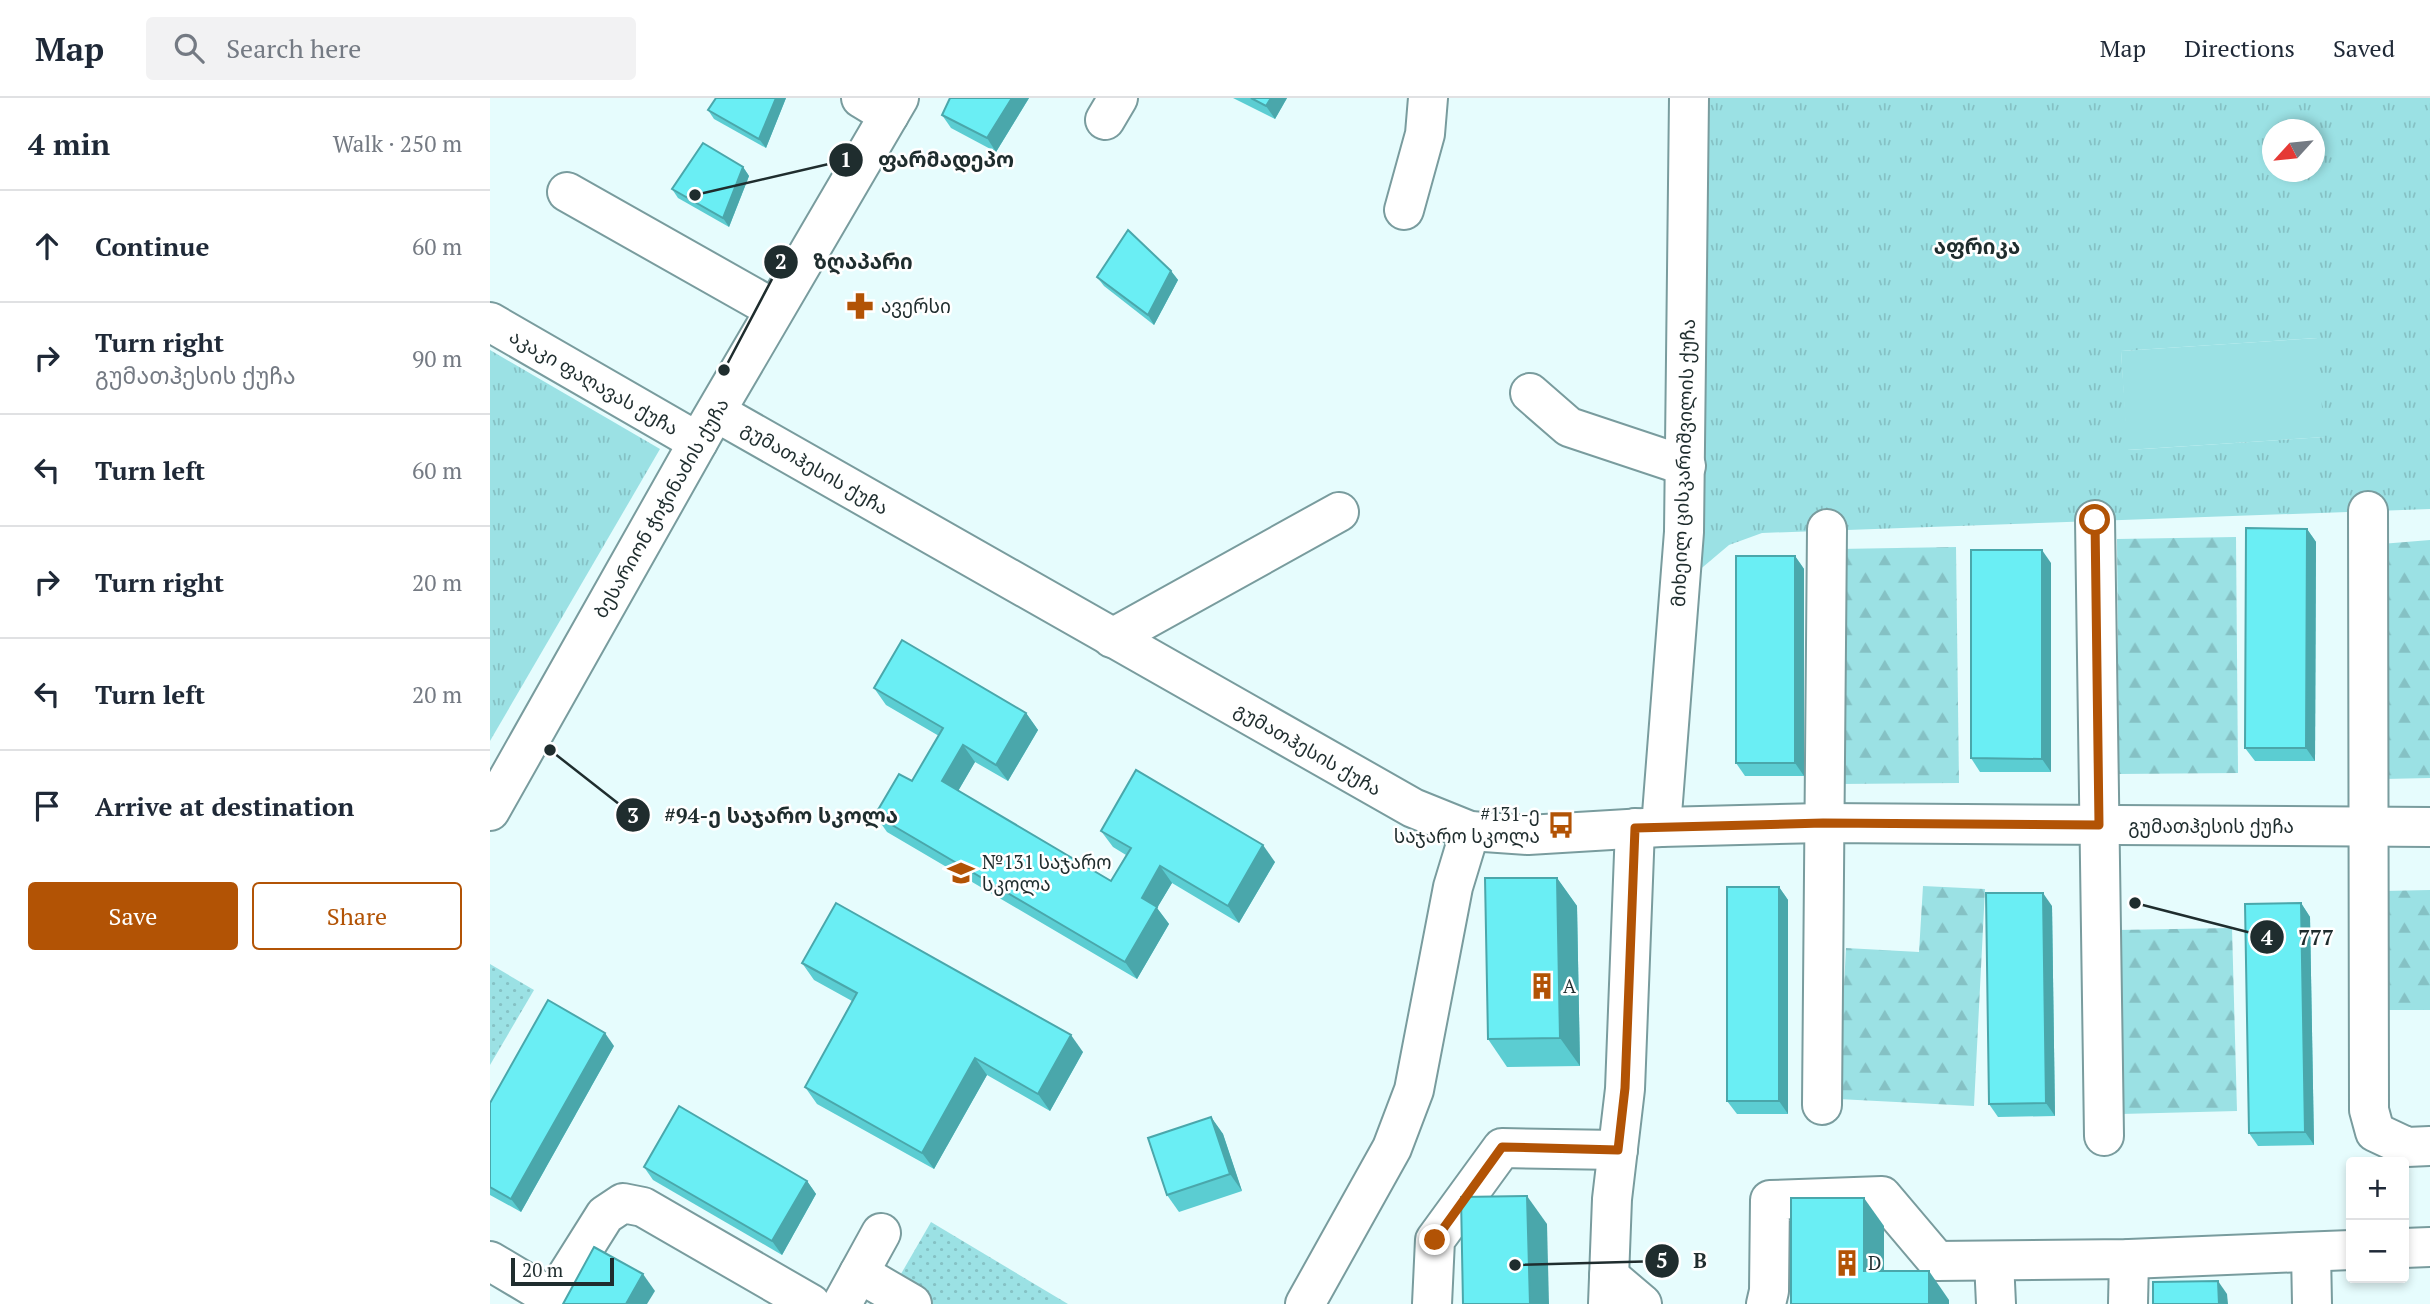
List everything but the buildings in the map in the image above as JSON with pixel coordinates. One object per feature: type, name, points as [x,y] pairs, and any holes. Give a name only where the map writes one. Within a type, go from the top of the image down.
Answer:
[{"type":"street","points":[[1404,210],[1424,134],[1427,98]]},
{"type":"street","name":"მიხეილ ცისკარიშვილის ქუჩა","points":[[1608,1290],[1618,1150],[1648,828],[1676,664],[1686,467],[1689,98]]},
{"type":"street","name":"ბესარიონ ჭიჭინაძის ქუჩა","points":[[490,811],[774,309],[883,104]]},
{"type":"street","points":[[567,192],[774,309]]},
{"type":"street","name":"აკაკი ფაღავას ქუჩა","points":[[490,322],[707,427]]},
{"type":"street","points":[[1530,393],[1569,427],[1686,467]]},
{"type":"street","name":"გუმათჰესის ქუჩა","points":[[707,427],[1112,638],[1413,808],[1471,831],[1528,835],[1648,828],[1823,823],[2430,827]]},
{"type":"street","points":[[2368,511],[2369,1110],[2375,1132],[2407,1147],[2430,1146]]},
{"type":"street","points":[[1112,638],[1339,512]]},
{"type":"street","points":[[2095,520],[2104,1136]]},
{"type":"street","points":[[1822,1105],[1827,529]]},
{"type":"street","points":[[1306,1304],[1392,1148],[1414,1090],[1453,887],[1471,831]]},
{"type":"street","points":[[1432,1304],[1435,1240],[1502,1147],[1618,1150]]},
{"type":"street","points":[[1766,1304],[1769,1291],[1770,1200],[1882,1196],[1937,1261],[2129,1259],[2346,1250]]},
{"type":"street","points":[[490,1261],[550,1301],[605,1215],[623,1203],[643,1207],[811,1304]]},
{"type":"street","points":[[881,1233],[851,1288],[912,1304]]},
{"type":"street","points":[[2409,1248],[2430,1247]]},
{"type":"street","points":[[2311,1252],[2312,1304]]},
{"type":"street","points":[[2128,1304],[2129,1259]]},
{"type":"street","points":[[1994,1261],[1996,1304]]},
{"type":"street","points":[[1608,1290],[1643,1304]]},
{"type":"green space","points":[[1705,98],[2430,98],[2430,509],[1762,533],[1729,545],[1697,572]],"holes":[[[2317,338],[2324,437],[2128,450],[2121,351]]]},
{"type":"green space","points":[[2318,338],[2325,437],[2127,450],[2121,351]]},
{"type":"green space","points":[[490,350],[660,449],[490,741]]},
{"type":"green space","points":[[2236,537],[2238,773],[2119,774],[2117,539]]},
{"type":"green space","points":[[2430,540],[2430,778],[2384,779],[2381,544]]},
{"type":"green space","points":[[1956,547],[1959,783],[1840,784],[1838,549]]},
{"type":"green space","points":[[1923,886],[1985,889],[1974,1106],[1838,1099],[1846,948],[1919,952]]},
{"type":"green space","points":[[2430,890],[2430,1010],[2384,1010],[2383,891]]},
{"type":"green space","points":[[2232,928],[2237,1111],[2121,1114],[2116,930]]},
{"type":"green space","points":[[490,964],[534,990],[490,1065]]},
{"type":"green space","points":[[931,1222],[1068,1304],[924,1304],[894,1286]]},
{"type":"place","name":"ფარმადეპო","points":[[695,195]]},
{"type":"place","name":"ავერსი","points":[[860,306]]},
{"type":"place","name":"ზღაპარი","points":[[724,370]]},
{"type":"place","name":"#94-ე საჯარო სკოლა","points":[[550,750]]},
{"type":"place","name":"#131-ე საჯარო სკოლა","points":[[1561,825]]},
{"type":"place","name":"№131 საჯარო სკოლა","points":[[961,873]]},
{"type":"place","name":"777","points":[[2135,903]]},
{"type":"place","name":"A","points":[[1542,986]]},
{"type":"place","name":"D","points":[[1847,1263]]},
{"type":"place","name":"B","points":[[1515,1265]]},
{"type":"district","name":"აფრიკა","points":[[1977,247]]},
{"type":"route","points":[[1435,1240],[1502,1147],[1618,1150],[1625,1088],[1635,828],[1823,823],[2099,825],[2095,520]]}]
